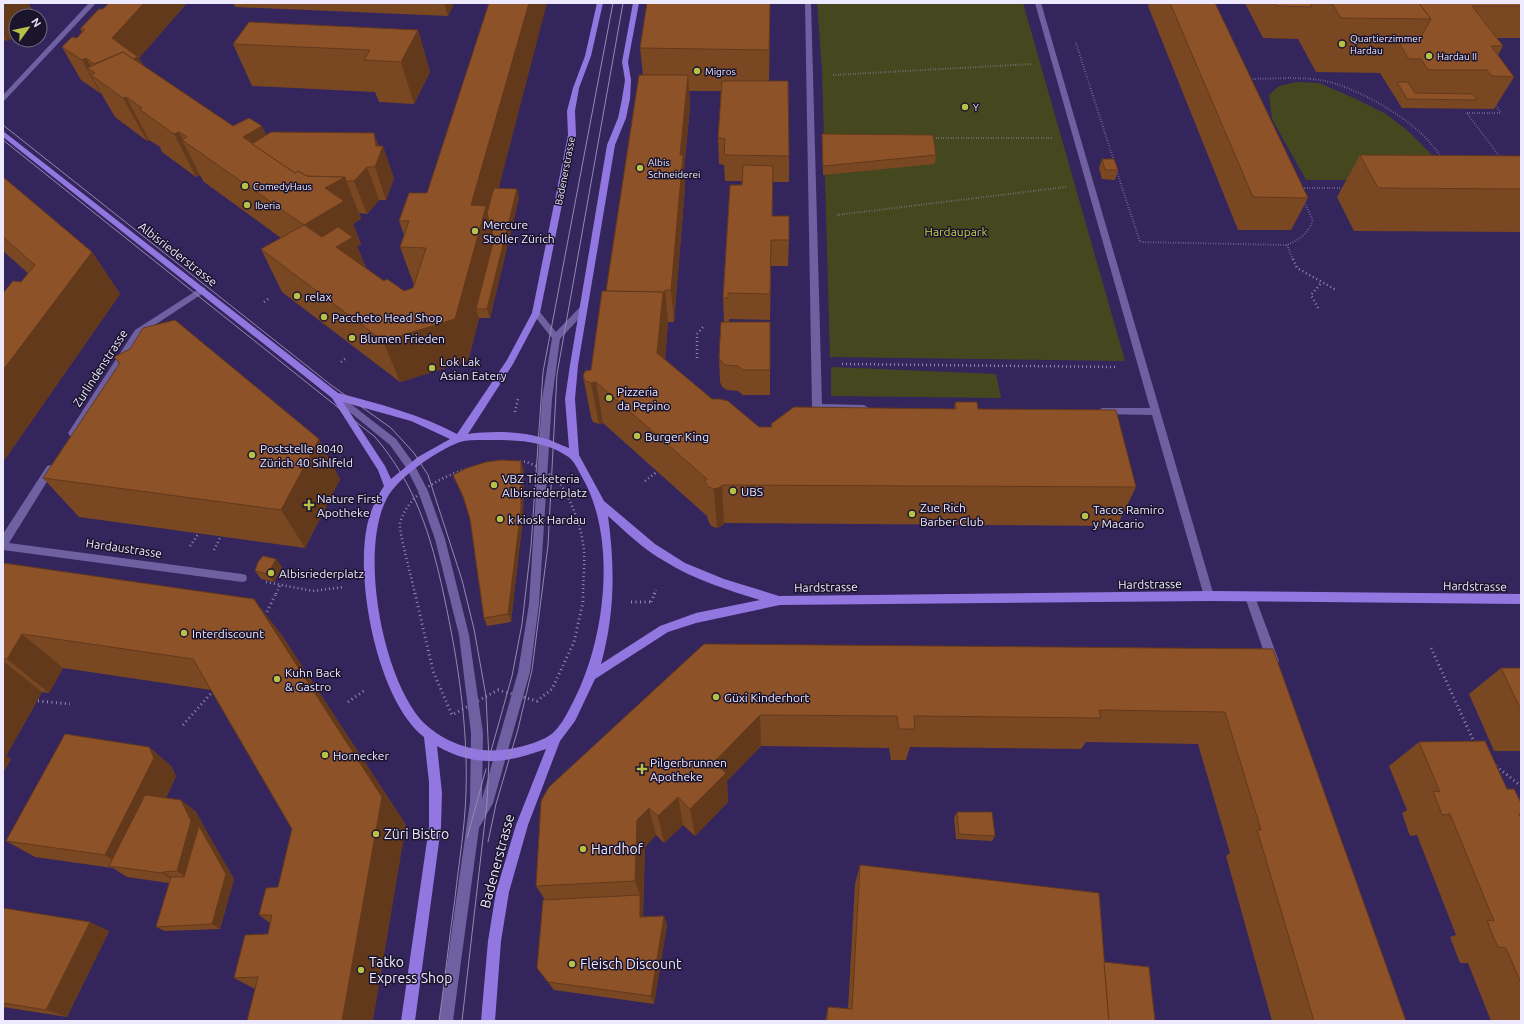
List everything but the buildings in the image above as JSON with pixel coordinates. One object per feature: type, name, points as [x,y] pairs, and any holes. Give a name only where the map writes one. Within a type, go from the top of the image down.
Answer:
[{"type":"main road","name":"Badenerstrasse","points":[[460,439],[526,336],[536,312],[572,136],[571,111],[576,88],[588,56],[600,3]]},
{"type":"main road","points":[[574,455],[545,441],[508,436],[460,439],[411,467],[389,487],[373,525],[370,547],[373,606],[379,635],[391,675],[414,720],[430,736],[452,748],[477,756],[500,756],[523,751],[556,738],[581,700],[592,675],[602,641],[607,602],[608,550],[600,503],[588,478],[574,455],[570,399],[583,309],[611,145],[622,118],[626,100],[628,80],[625,62],[636,3]]},
{"type":"main road","name":"Albisriederstrasse","points":[[3,133],[335,396],[382,469],[389,487]]},
{"type":"main road","name":"Albisriederstrasse","points":[[335,396],[420,419],[460,439]]},
{"type":"main road","name":"Hardstrasse","points":[[600,503],[640,539],[670,560],[742,590],[780,600]]},
{"type":"main road","name":"Hardstrasse","points":[[592,675],[664,629],[696,618],[780,600],[1209,596],[1521,599]]},
{"type":"main road","points":[[408,1021],[437,804],[435,767],[430,736]]},
{"type":"main road","name":"Badenerstrasse","points":[[488,1021],[498,914],[509,868],[529,806],[556,738]]},
{"type":"street","points":[[3,99],[93,3]]},
{"type":"street","points":[[808,3],[817,407],[872,408]]},
{"type":"street","points":[[1038,3],[1209,596]]},
{"type":"street","name":"Zurlindenstrasse","points":[[66,444],[138,332],[202,290]]},
{"type":"street","points":[[472,828],[487,803],[524,672],[534,604],[547,399],[556,338],[583,309]]},
{"type":"street","points":[[536,312],[556,338]]},
{"type":"street","name":"Badenerstrasse","points":[[335,396],[393,442],[411,467],[423,491],[440,538],[464,635],[474,703],[477,756],[476,802],[446,1021]]},
{"type":"street","points":[[1093,411],[1156,412]]},
{"type":"street","points":[[3,544],[54,464]]},
{"type":"street","name":"Hardaustrasse","points":[[3,544],[242,578]]},
{"type":"street","points":[[1250,597],[1278,676]]},
{"type":"path","points":[[809,77],[1083,62],[1140,242],[1287,245],[1302,238],[1311,229],[1313,220],[1304,201]]},
{"type":"path","points":[[1245,79],[1297,79],[1326,81],[1360,94],[1396,116],[1423,136],[1443,159]]},
{"type":"path","points":[[1492,100],[1501,113],[1467,113],[1502,160]]},
{"type":"path","points":[[928,138],[1077,138]]},
{"type":"path","points":[[812,218],[1090,184]]},
{"type":"path","points":[[1297,188],[1352,188]]},
{"type":"path","points":[[1287,245],[1297,268],[1336,290]]},
{"type":"path","points":[[1318,308],[1311,295],[1322,282]]},
{"type":"path","points":[[264,302],[268,299]]},
{"type":"path","points":[[697,358],[697,334],[703,327]]},
{"type":"path","points":[[341,362],[345,359]]},
{"type":"path","points":[[815,364],[1143,368]]},
{"type":"path","points":[[645,481],[658,472]]},
{"type":"path","points":[[242,578],[313,591],[344,587]]},
{"type":"path","points":[[264,618],[280,585]]},
{"type":"path","points":[[628,602],[651,602],[656,590]]},
{"type":"path","points":[[1431,648],[1475,745]]},
{"type":"path","points":[[348,702],[365,690]]},
{"type":"path","points":[[183,725],[213,691]]},
{"type":"path","points":[[38,701],[70,704]]},
{"type":"path","points":[[1490,762],[1521,786]]},
{"type":"green space","name":"Hardaupark","points":[[817,3],[1023,3],[1125,361],[830,357],[822,69]]},
{"type":"green space","points":[[1296,82],[1319,83],[1386,114],[1408,131],[1433,156],[1447,180],[1306,180],[1272,119],[1269,95],[1279,86]]},
{"type":"green space","points":[[831,367],[996,374],[1001,398],[831,396]]},
{"type":"tram line","points":[[491,751],[512,676],[522,624],[531,546],[543,372],[613,3]]},
{"type":"tram line","points":[[488,842],[496,804],[518,729],[532,670],[548,545],[557,374],[623,3]]},
{"type":"tram line","points":[[3,125],[331,385],[391,428],[414,453],[428,475],[462,580],[474,629],[486,696],[489,760],[487,803],[462,1021]]},
{"type":"tram line","points":[[3,140],[375,437],[389,455],[411,493],[427,532],[439,574],[454,645],[464,718],[466,792],[462,845],[439,1021]]},
{"type":"tram line","points":[[467,838],[486,769]]},
{"type":"place","name":"Quartierzimmer Hardau","points":[[1342,44]]},
{"type":"place","name":"Hardau II","points":[[1429,56]]},
{"type":"place","name":"Migros","points":[[697,71]]},
{"type":"place","name":"Y","points":[[965,107]]},
{"type":"place","name":"Albis Schneiderei","points":[[640,168]]},
{"type":"place","name":"ComedyHaus","points":[[245,186]]},
{"type":"place","name":"Iberia","points":[[247,205]]},
{"type":"place","name":"Mercure Stoller Zürich","points":[[475,231]]},
{"type":"place","name":"relax","points":[[297,296]]},
{"type":"place","name":"Paccheto Head Shop","points":[[324,317]]},
{"type":"place","name":"Blumen Frieden","points":[[352,338]]},
{"type":"place","name":"Lok Lak Asian Eatery","points":[[432,368]]},
{"type":"place","name":"Pizzeria da Pepino","points":[[609,398]]},
{"type":"place","name":"Burger King","points":[[637,436]]},
{"type":"place","name":"Poststelle 8040 Zürich 40 Sihlfeld","points":[[252,455]]},
{"type":"place","name":"VBZ Ticketeria Albisriederplatz","points":[[494,485]]},
{"type":"place","name":"UBS","points":[[733,491]]},
{"type":"place","name":"Nature First Apotheke","points":[[309,505]]},
{"type":"place","name":"Zue Rich Barber Club","points":[[912,514]]},
{"type":"place","name":"Tacos Ramiro y Macario","points":[[1085,516]]},
{"type":"place","name":"k kiosk Hardau","points":[[500,519]]},
{"type":"place","name":"Albisriederplatz","points":[[271,573]]},
{"type":"place","name":"Interdiscount","points":[[184,633]]},
{"type":"place","name":"Kuhn Back & Gastro","points":[[277,679]]},
{"type":"place","name":"Güxi Kinderhort","points":[[716,697]]},
{"type":"place","name":"Hornecker","points":[[325,755]]},
{"type":"place","name":"Pilgerbrunnen Apotheke","points":[[642,769]]},
{"type":"place","name":"Züri Bistro","points":[[376,834]]},
{"type":"place","name":"Hardhof","points":[[583,849]]},
{"type":"place","name":"Fleisch Discount","points":[[572,964]]},
{"type":"place","name":"Tatko Express Shop","points":[[361,970]]}]
